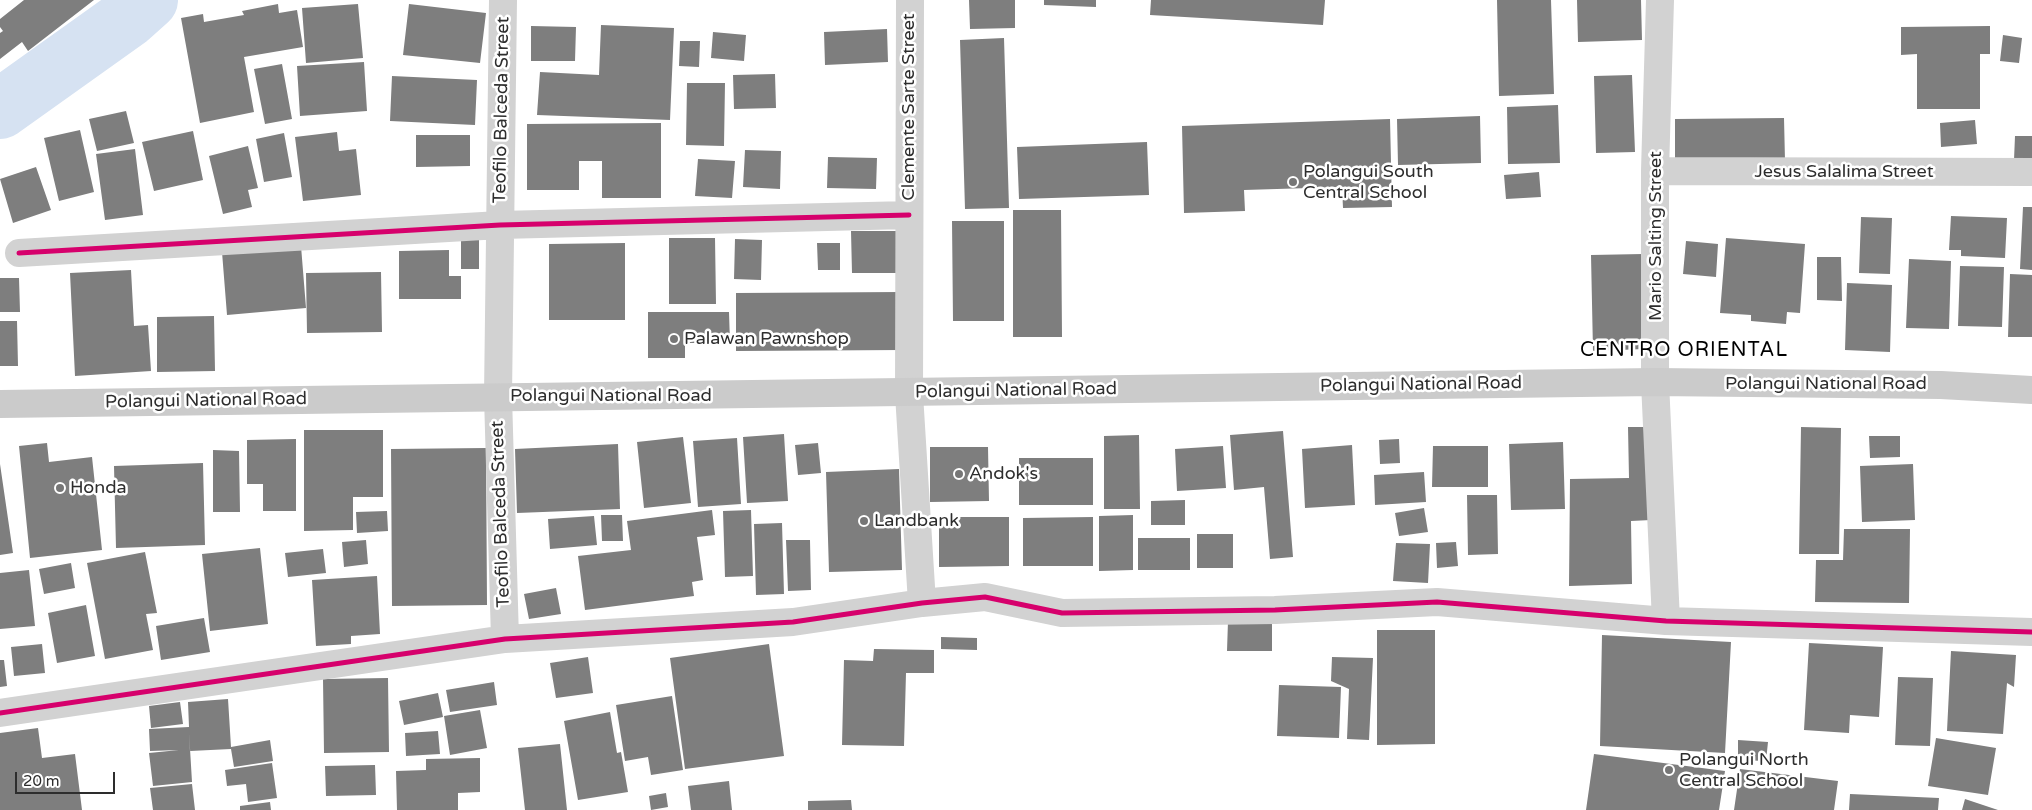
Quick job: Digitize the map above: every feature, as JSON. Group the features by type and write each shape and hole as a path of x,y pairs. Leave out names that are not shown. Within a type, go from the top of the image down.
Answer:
{"main road":[{"name":"Polangui National Road","path":"0,404 498,396 909,394 1277,386 1655,382 1941,384 2032,390"}],"street":[{"name":"Teofilo Balceda Street","path":"503,0 498,396 505,639"},
{"name":"Clemente Sarte Street","path":"910,0 909,394 922,603"},
{"name":"Mario Salting Street","path":"1660,0 1655,171 1655,382 1666,621"},
{"name":"Jesus Salalima Street","path":"1655,171 2032,172"},
{"path":"19,253 500,226 909,215"},
{"path":"0,713 505,639 793,622 922,603 985,597 1062,613 1275,610 1437,602 1666,621 2032,632"}],"building":[{"path":"24,0 94,0 28,51 22,42 0,59 0,33 3,31 0,27 0,19"},
{"path":"969,0 1015,0 1015,28 970,29"},
{"path":"1044,0 1096,0 1096,7 1044,5"},
{"path":"1151,0 1325,0 1323,25 1150,15"},
{"path":"1497,0 1551,0 1554,94 1499,96"},
{"path":"1577,0 1641,0 1642,40 1578,42"},
{"path":"278,4 279,13 297,10 303,47 244,57 254,112 200,123 181,18 203,14 204,22 244,15 242,11"},
{"path":"358,4 363,58 306,63 302,8"},
{"path":"409,4 486,13 480,63 403,55"},
{"path":"601,25 674,28 670,120 537,115 540,72 599,75"},
{"path":"531,26 576,27 575,61 531,61"},
{"path":"1990,26 1990,54 1980,54 1980,109 1917,109 1917,54 1901,55 1901,27"},
{"path":"887,29 888,62 825,65 824,32"},
{"path":"713,32 746,35 744,61 711,58"},
{"path":"2003,35 2022,38 2019,63 2000,61"},
{"path":"1004,38 1009,208 965,209 960,40"},
{"path":"680,41 700,41 699,67 679,66"},
{"path":"364,62 367,111 300,116 297,66"},
{"path":"282,64 292,119 265,124 254,69"},
{"path":"775,74 776,108 734,109 733,75"},
{"path":"1632,75 1635,152 1596,153 1594,76"},
{"path":"392,76 477,80 475,125 390,121"},
{"path":"687,83 725,83 724,146 686,145"},
{"path":"1558,105 1560,163 1508,164 1507,107"},
{"path":"126,111 134,143 97,151 89,119"},
{"path":"1480,116 1481,163 1398,165 1397,119"},
{"path":"1784,118 1785,161 1675,162 1675,119"},
{"path":"1390,119 1392,207 1343,208 1342,187 1244,190 1245,211 1184,213 1182,126"},
{"path":"1975,120 1977,144 1941,147 1940,123"},
{"path":"661,123 661,198 602,198 602,161 579,161 579,190 527,190 527,124"},
{"path":"80,130 94,192 59,201 44,138"},
{"path":"193,131 203,180 154,191 142,142"},
{"path":"337,132 339,151 356,149 361,195 303,201 295,137"},
{"path":"284,133 292,177 264,182 256,139"},
{"path":"416,135 470,135 470,166 416,167"},
{"path":"2015,136 2032,136 2032,161 2014,160"},
{"path":"1147,142 1149,195 1019,199 1017,147"},
{"path":"248,146 258,188 248,190 252,207 223,214 209,156"},
{"path":"135,149 143,215 105,220 96,154"},
{"path":"745,150 781,151 780,189 743,187"},
{"path":"828,157 877,158 876,189 827,188"},
{"path":"698,159 735,161 732,198 695,196"},
{"path":"36,167 51,210 13,223 0,179"},
{"path":"1539,172 1541,197 1506,199 1504,175"},
{"path":"2023,207 2032,207 2032,270 2020,269"},
{"path":"1013,210 1061,210 1062,337 1013,337"},
{"path":"1951,216 2007,218 2005,258 1961,256 1961,250 1949,250"},
{"path":"1861,217 1892,218 1890,274 1859,273"},
{"path":"952,221 1004,221 1004,321 953,321"},
{"path":"851,231 897,231 897,273 852,273"},
{"path":"461,233 479,233 479,269 461,269"},
{"path":"669,238 715,238 716,304 669,304"},
{"path":"1726,238 1805,244 1800,313 1787,312 1786,324 1751,321 1751,315 1720,313"},
{"path":"735,239 762,240 761,280 734,279"},
{"path":"1686,241 1718,244 1716,277 1683,274"},
{"path":"625,243 625,320 549,320 549,244"},
{"path":"817,243 840,243 840,270 818,270"},
{"path":"301,246 306,308 227,315 222,252"},
{"path":"449,250 449,276 461,276 461,299 399,299 399,251"},
{"path":"1643,254 1644,349 1593,351 1591,255"},
{"path":"1817,257 1841,257 1842,301 1817,300"},
{"path":"1909,259 1951,261 1949,329 1906,328"},
{"path":"1960,266 2004,267 2002,327 1958,326"},
{"path":"131,270 134,326 148,325 151,371 75,376 70,273"},
{"path":"381,272 382,332 307,333 306,273"},
{"path":"2010,274 2032,275 2032,337 2008,337"},
{"path":"0,278 19,278 20,312 0,312"},
{"path":"1847,283 1892,285 1890,352 1845,350"},
{"path":"902,292 903,350 736,351 736,293"},
{"path":"648,312 729,312 730,343 685,343 685,358 648,358"},
{"path":"214,316 215,371 157,372 157,317"},
{"path":"0,321 17,321 18,366 0,366"},
{"path":"1628,427 1649,427 1651,520 1631,521 1632,584 1569,586 1570,479 1629,478"},
{"path":"1801,427 1841,428 1839,554 1799,554"},
{"path":"304,430 383,430 383,497 353,497 353,530 304,531"},
{"path":"1283,431 1293,557 1270,559 1264,487 1234,490 1230,435"},
{"path":"784,434 788,501 747,503 743,437"},
{"path":"1139,435 1140,509 1104,509 1104,436"},
{"path":"1869,436 1900,436 1900,457 1870,458"},
{"path":"683,437 691,503 644,508 637,442"},
{"path":"737,438 741,504 698,507 693,441"},
{"path":"296,439 296,511 263,511 263,484 247,484 247,440"},
{"path":"1399,439 1400,463 1380,464 1379,440"},
{"path":"1563,442 1565,509 1511,510 1509,444"},
{"path":"47,443 49,462 92,457 102,550 30,558 19,446"},
{"path":"818,443 821,473 798,475 795,445"},
{"path":"618,444 620,509 517,513 515,449"},
{"path":"1352,445 1355,505 1305,508 1302,449"},
{"path":"1223,446 1226,488 1177,491 1175,449"},
{"path":"1433,446 1488,446 1488,487 1432,487"},
{"name":"Andok's","path":"930,447 988,447 989,501 930,502"},
{"path":"486,448 487,605 392,606 391,449"},
{"path":"213,450 239,451 240,512 213,512"},
{"path":"1019,458 1093,458 1093,505 1019,505"},
{"path":"203,463 205,545 116,548 114,466"},
{"path":"0,464 13,553 0,555"},
{"path":"1913,464 1915,520 1862,522 1860,466"},
{"name":"Landbank","path":"899,469 902,570 829,572 826,472"},
{"path":"1424,472 1426,502 1375,505 1374,475"},
{"path":"1467,495 1497,495 1498,554 1468,555"},
{"path":"1185,500 1185,525 1151,525 1151,501"},
{"path":"1424,508 1428,532 1399,536 1395,513"},
{"path":"712,510 715,535 697,537 703,580 692,582 694,596 585,610 578,556 631,550 627,521"},
{"path":"751,510 753,576 725,577 723,511"},
{"path":"387,511 388,531 357,533 356,512"},
{"path":"601,515 622,515 623,541 602,541"},
{"path":"1133,515 1133,570 1099,571 1099,516"},
{"path":"594,516 597,545 550,549 548,519"},
{"path":"939,517 1009,517 1009,566 939,567"},
{"path":"1093,517 1093,566 1023,566 1023,518"},
{"path":"782,523 784,594 756,595 754,524"},
{"path":"1844,529 1910,529 1909,603 1815,602 1816,560 1843,560"},
{"path":"1197,534 1233,534 1233,568 1197,568"},
{"path":"1138,538 1190,538 1190,570 1138,570"},
{"path":"366,540 368,564 344,567 342,542"},
{"path":"786,540 810,540 811,590 788,591"},
{"path":"1456,542 1458,566 1437,568 1436,543"},
{"path":"1396,543 1430,544 1428,583 1393,581"},
{"path":"260,548 268,624 210,631 202,554"},
{"path":"323,549 326,573 288,577 285,553"},
{"path":"145,552 157,613 146,614 153,650 105,659 87,563"},
{"path":"71,563 75,588 44,594 39,569"},
{"path":"29,570 35,626 0,629 0,573"},
{"path":"377,576 380,634 351,636 351,644 316,646 312,580"},
{"path":"556,588 561,614 529,619 524,594"},
{"path":"86,605 95,656 57,663 48,613"},
{"path":"204,618 210,652 161,660 156,626"},
{"path":"1228,621 1272,621 1272,651 1227,651"},
{"path":"1377,630 1435,630 1435,744 1377,745"},
{"path":"1602,635 1731,642 1725,753 1600,746"},
{"path":"941,637 977,638 977,650 941,649"},
{"path":"1809,643 1883,647 1879,717 1850,715 1849,733 1804,730"},
{"path":"42,644 45,673 14,676 11,647"},
{"path":"769,644 784,756 685,769 670,658"},
{"path":"874,649 934,650 934,673 906,673 904,746 842,745 844,660 873,661"},
{"path":"1951,651 2016,655 2014,687 2007,683 2003,734 1947,731"},
{"path":"588,657 593,693 556,698 550,663"},
{"path":"1332,657 1373,658 1369,740 1347,739 1349,689 1331,681"},
{"path":"0,660 4,660 7,686 0,687"},
{"path":"1898,677 1933,678 1930,746 1895,745"},
{"path":"388,678 389,752 324,753 323,679"},
{"path":"494,682 497,705 450,712 446,690"},
{"path":"1279,685 1341,687 1339,738 1277,736"},
{"path":"438,693 443,717 404,725 399,701"},
{"path":"672,696 683,770 651,775 648,757 625,761 616,705"},
{"path":"228,699 231,747 270,740 273,761 234,767 231,749 190,751 192,782 153,786 149,753 179,750 150,751 149,729 189,727 188,702"},
{"path":"180,702 183,724 151,728 149,706"},
{"path":"480,710 487,748 450,755 444,716"},
{"path":"610,712 617,753 621,752 628,792 578,800 564,721"},
{"path":"38,728 42,758 75,754 82,810 0,810 0,733"},
{"path":"438,731 440,754 406,756 405,733"},
{"path":"1936,738 1996,748 1988,795 1928,786"},
{"path":"1738,740 1768,742 1766,761 1738,760"},
{"path":"560,744 567,810 525,810 518,748"},
{"path":"1594,754 1725,771 1719,810 1586,810"},
{"path":"480,758 480,792 458,793 458,810 397,810 396,771 426,770 426,759"},
{"path":"272,763 277,798 248,802 246,784 227,786 225,770"},
{"path":"375,765 376,795 326,796 325,766"},
{"path":"1740,769 1838,781 1834,810 1734,810"},
{"path":"729,781 732,810 691,810 688,786"},
{"path":"192,784 195,810 153,810 150,788"},
{"path":"666,793 668,807 651,810 649,796"},
{"path":"1850,794 1939,798 1938,810 1849,810"},
{"path":"1965,799 1998,810 1962,810"},
{"path":"851,800 852,810 808,810 808,801"},
{"path":"270,802 271,810 240,810 240,806"}],"waterway":[{"path":"0,109 129,17 148,0"}],"cycle path":[{"path":"19,253 500,225 909,215"},
{"path":"0,713 505,639 793,622 922,603 985,597 1062,613 1275,610 1437,602 1666,621 2032,632"}],"place":[{"name":"Polangui South Central School","path":"1293,182"},
{"name":"Palawan Pawnshop","path":"674,339"},
{"name":"Andok's","path":"959,474"},
{"name":"Honda","path":"60,488"},
{"name":"Landbank","path":"864,521"},
{"name":"Polangui North Central School","path":"1669,770"}],"district":[{"name":"CENTRO ORIENTAL","path":"1684,351"}]}
